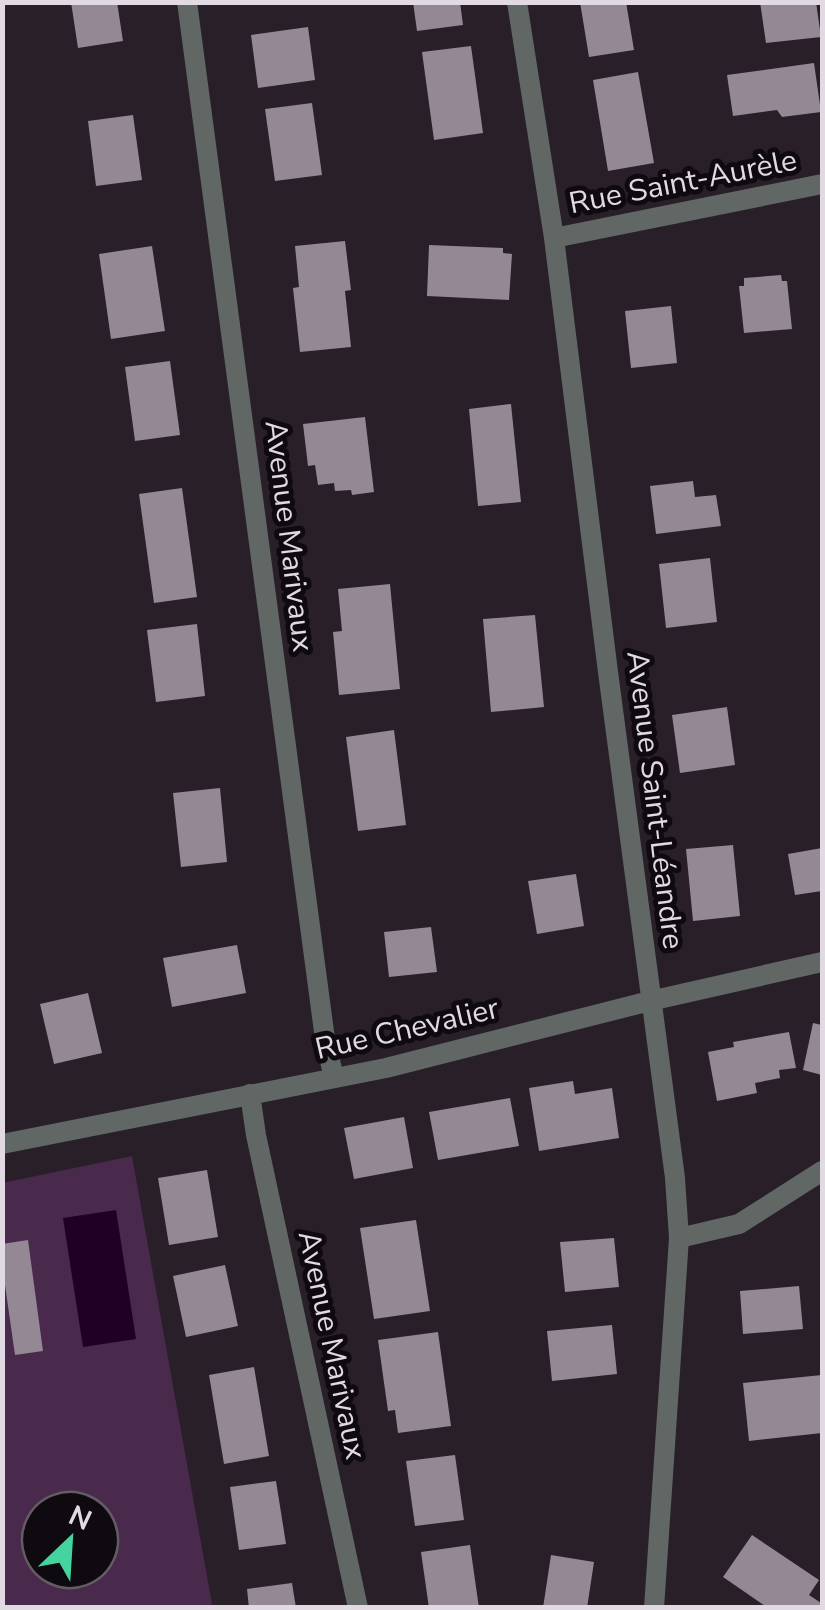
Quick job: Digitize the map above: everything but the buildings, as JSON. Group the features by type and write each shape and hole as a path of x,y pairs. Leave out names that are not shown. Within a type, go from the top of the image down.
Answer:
{"street":[{"name":"Avenue Marivaux","path":"188,2 325,1040 334,1078"},
{"name":"Avenue Saint-Léandre","path":"517,2 554,238 675,1178 679,1238 654,1608"},
{"name":"Rue Saint-Aurèle","path":"554,238 822,184"},
{"name":"Rue Chevalier","path":"2,1144 386,1068 822,962"},
{"name":"Avenue Marivaux","path":"250,1094 358,1608"},
{"path":"679,1238 739,1224 822,1171"}],"shaded area":[{"path":"132,1156 212,1604 201,1608 3,1607 2,1183"},
{"path":"116,1210 136,1339 83,1347 63,1218"}]}
